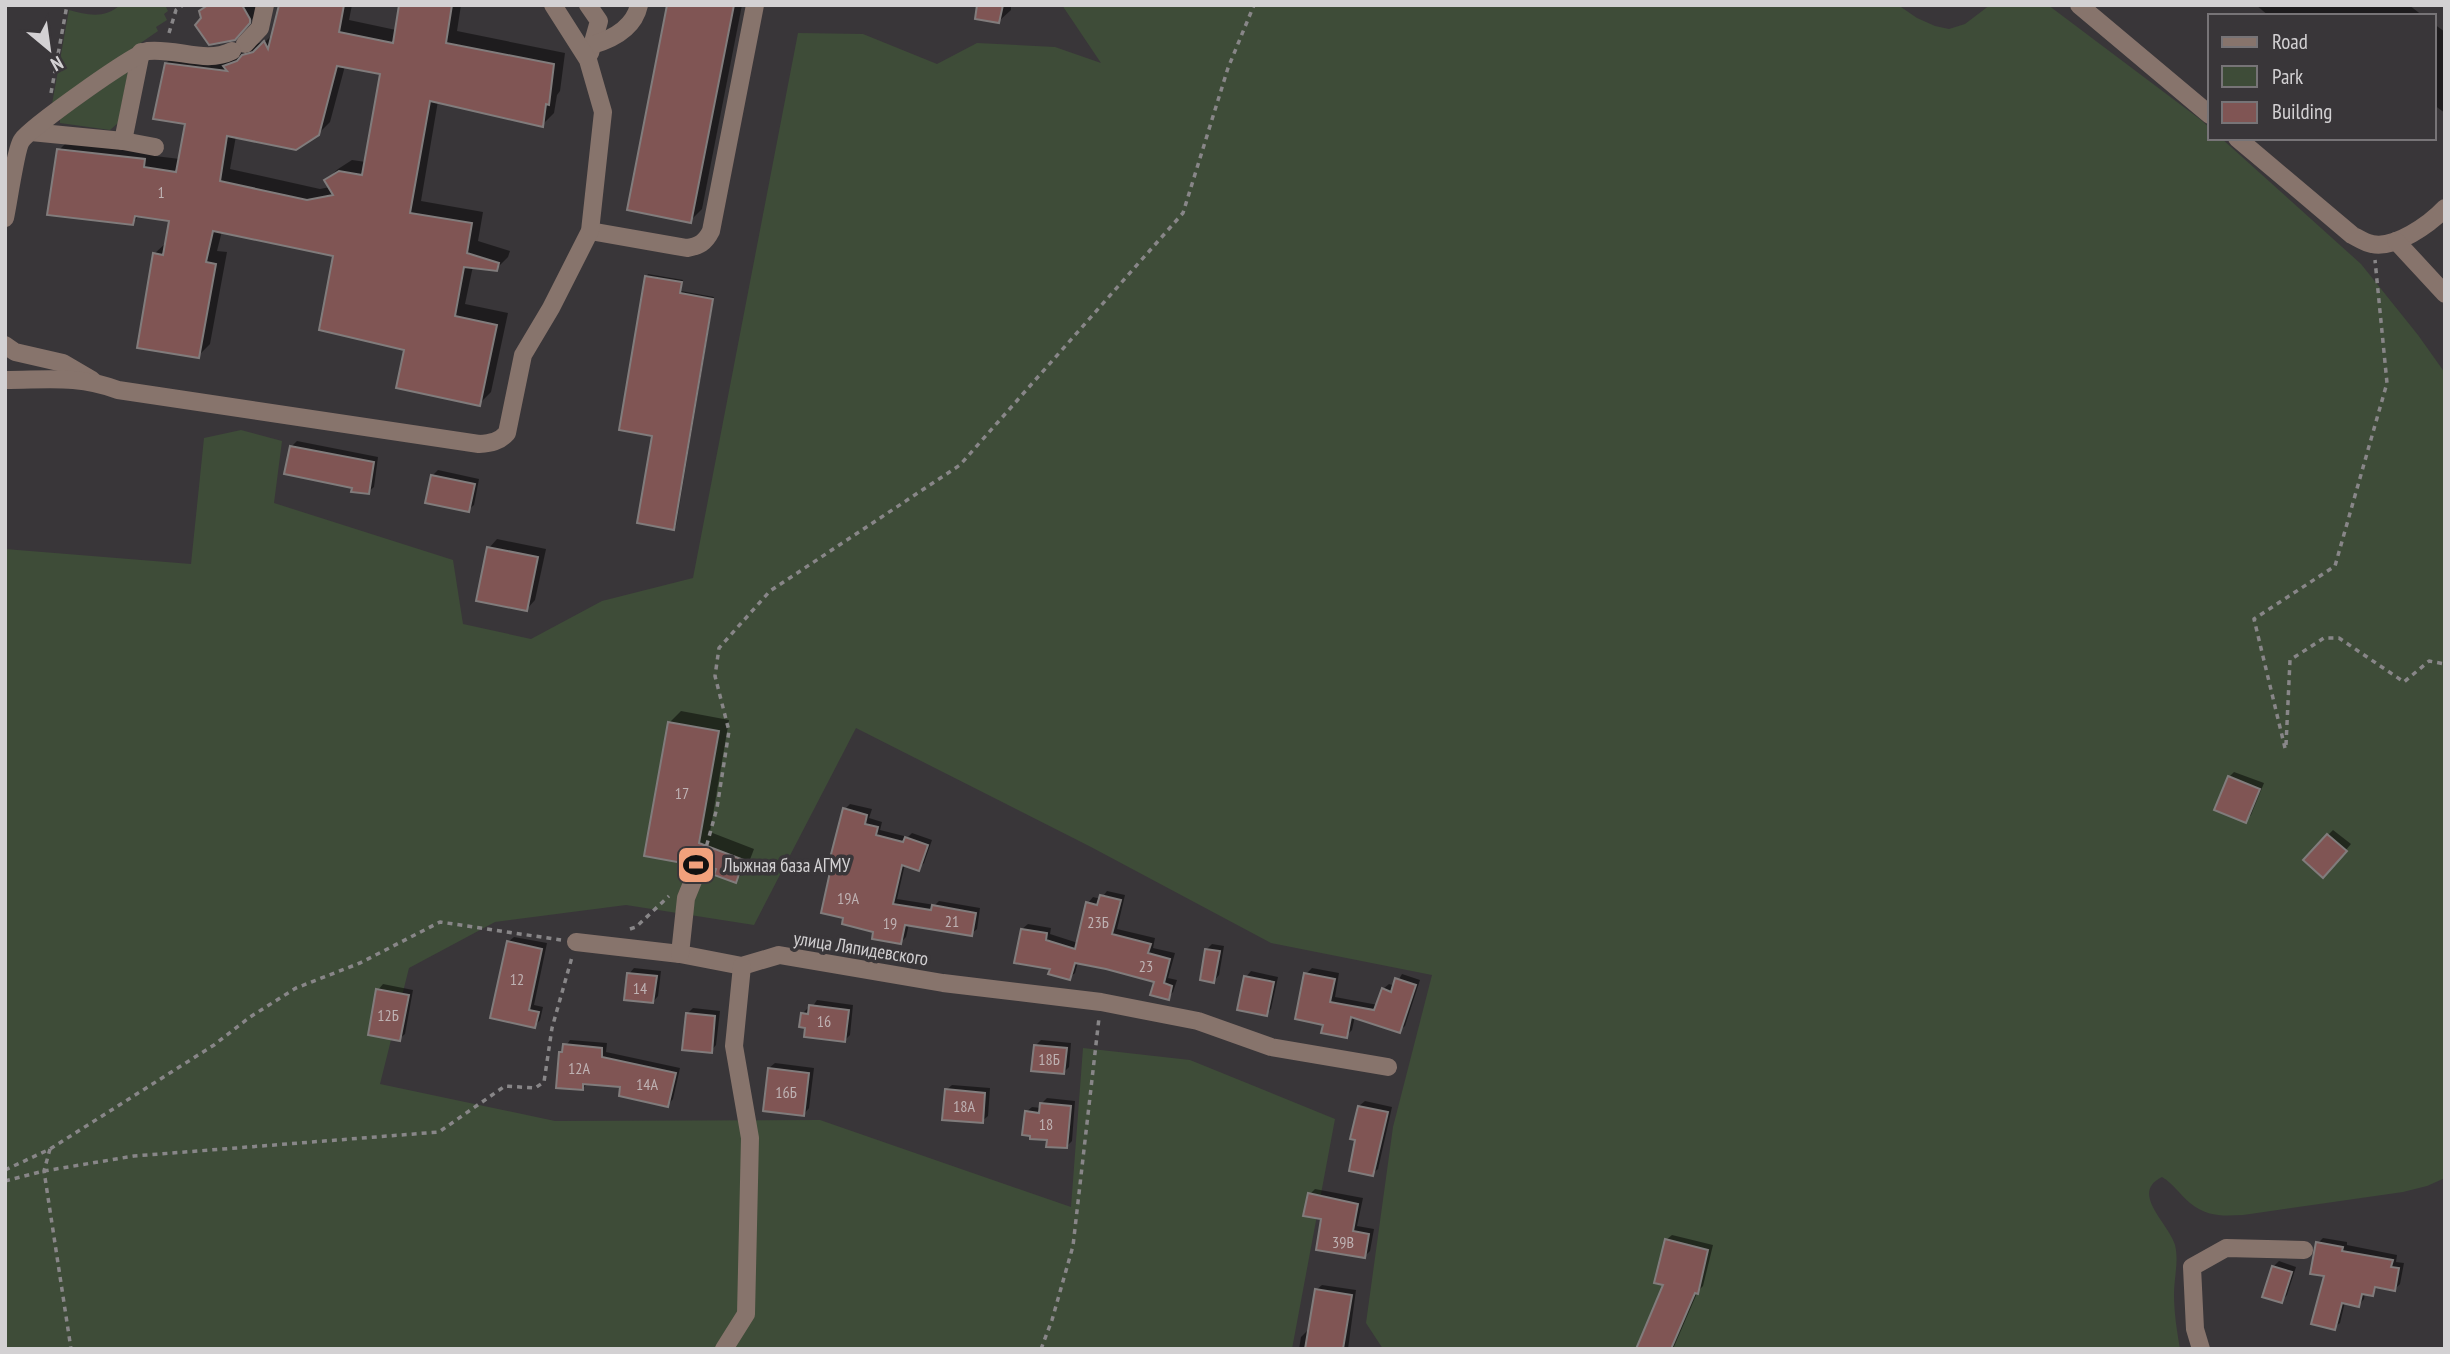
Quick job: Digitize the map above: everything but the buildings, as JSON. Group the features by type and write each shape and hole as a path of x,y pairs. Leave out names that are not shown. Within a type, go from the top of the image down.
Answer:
{"street":[{"path":"5,218 19,137 141,52 163,50 222,57 239,48 255,36 265,5"},
{"path":"5,380 77,379 118,390 479,444 502,439 507,433 523,355 590,231 603,112 590,53 553,5"},
{"path":"588,5 603,13 590,53"},
{"path":"590,53 629,25 639,5"},
{"path":"590,231 687,248 698,247 706,240 711,231 755,5"},
{"path":"2079,5 2208,113"},
{"path":"123,141 141,52"},
{"path":"19,137 123,141 155,147"},
{"path":"2239,140 2351,235 2373,245 2396,241 2435,219 2445,208"},
{"path":"2396,241 2445,295"},
{"path":"5,345 15,352 63,363 95,382"},
{"path":"680,954 686,898 697,872"},
{"name":"улица Ляпидевского","path":"576,942 680,954 742,966 779,956 943,983 1101,1002 1198,1021 1270,1047 1388,1067"},
{"path":"724,1349 746,1314 750,1138 734,1046 742,966"},
{"path":"2201,1349 2195,1329 2192,1267 2226,1248 2304,1250"}],"path":[{"path":"46,120 67,5"},
{"path":"163,50 176,10 183,5"},
{"path":"697,872 717,808 729,731 715,676 719,648 770,591 960,465 1183,213 1228,68 1254,5"},
{"path":"2373,245 2387,383 2335,566 2253,620 2285,748 2290,660 2324,638 2339,638 2404,682 2429,661 2445,664"},
{"path":"624,930 636,927 669,895"},
{"path":"5,1170 50,1149 214,1045 250,1017 296,988 360,963 440,922 576,942 552,1028 544,1082 535,1088 505,1086 439,1132 134,1156 44,1171 5,1181"},
{"path":"1041,1349 1073,1246 1101,1002"},
{"path":"50,1149 44,1171 71,1349"}],"green space":[{"path":"120,5 165,5 168,11 164,14 167,20 156,27 158,31 52,104 69,10 102,14"},
{"path":"1062,5 1898,5 1917,18 1949,29 1965,24 1990,5 2048,5 2201,120 2208,126 2208,140 2223,140 2361,264 2445,373 2445,1178 2403,1192 2229,1216 2215,1215 2196,1208 2162,1177 2149,1191 2154,1209 2175,1245 2174,1301 2180,1349 1383,1349 1366,1323 1393,1127 1432,975 1271,943 1091,847 856,728 754,925 626,905 495,922 409,968 380,1084 555,1121 820,1120 1071,1207 1083,1048 1190,1060 1335,1119 1292,1349 5,1349 5,549 191,564 204,438 241,430 282,441 274,503 453,560 463,624 531,639 602,601 693,578 798,33 863,34 937,64 977,43 1055,47 1101,63"},
{"path":"126,72 118,123 110,130 60,123 60,119"}],"place":[{"name":"Лыжная база АГМУ","path":"696,865"}]}
